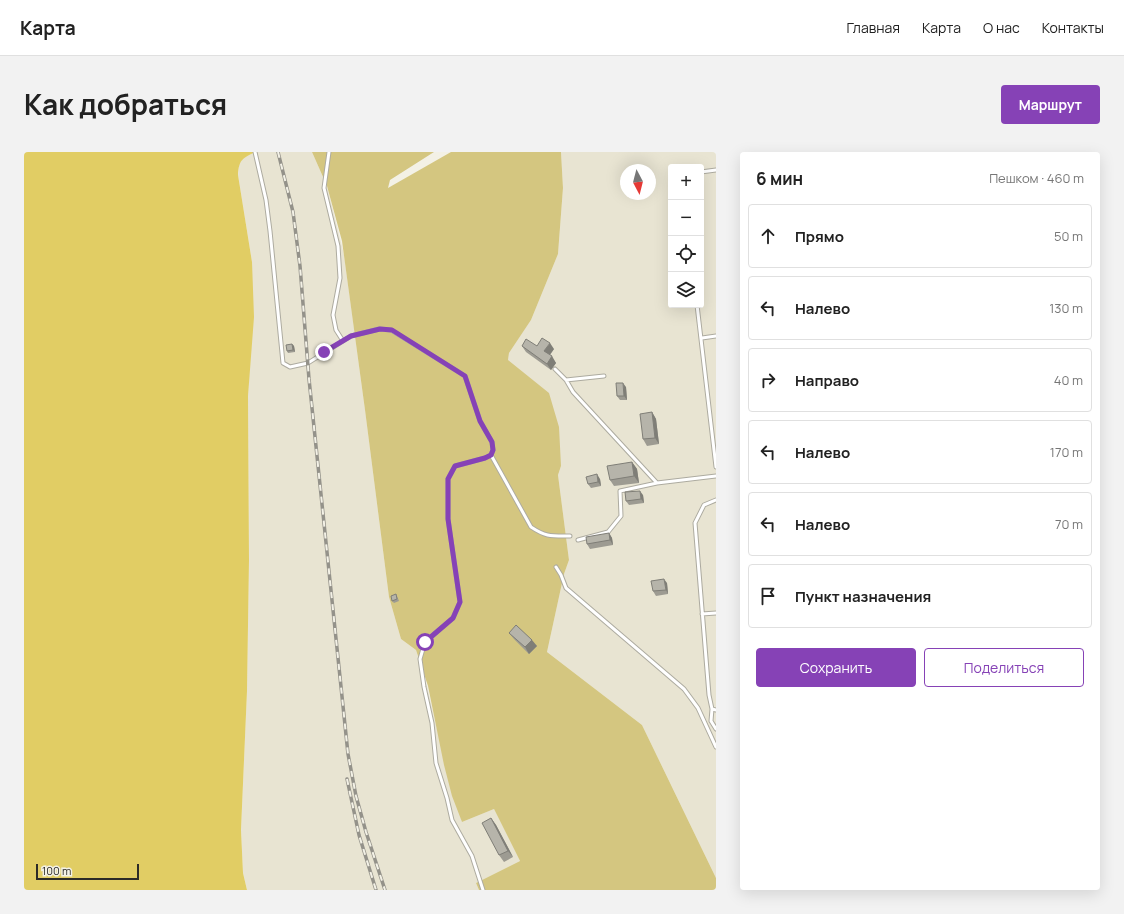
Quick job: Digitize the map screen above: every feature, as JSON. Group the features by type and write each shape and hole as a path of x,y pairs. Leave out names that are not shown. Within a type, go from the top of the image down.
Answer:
{"lane":[{"path":"255,152 266,200 284,363 290,367 308,363 351,336 380,329 392,330 465,376 480,421 492,442 493,450 491,455 455,466 448,479 448,519 460,602 453,618 425,642 420,659 424,687 432,723 436,763 448,798 452,820 472,856 483,890"},
{"path":"329,152 324,188 338,246 340,278 333,315 336,330 342,341"},
{"path":"704,172 716,170"},
{"path":"697,308 716,467"},
{"path":"702,338 716,336"},
{"path":"555,369 566,380 573,392 657,483"},
{"path":"566,380 604,376"},
{"path":"491,455 531,527 542,534 551,536 570,536"},
{"path":"578,540 608,532 621,516 620,492 657,483 716,476"},
{"path":"716,500 704,505 695,523 709,695 714,710 711,722 716,729"},
{"path":"556,567 566,588 684,689 698,708 716,746"},
{"path":"702,614 716,613"}],"shaded area":[{"path":"24,152 256,152 242,160 239,166 238,175 252,262 254,317 248,396 249,560 247,691 241,830 243,873 247,890 24,890"},
{"path":"256,152 312,152 327,186 344,255 389,597 401,639 416,650 427,686 462,822 494,809 520,861 476,883 479,890 247,890 243,873 241,830 247,691 249,560 248,396 252,262 238,175 239,164 244,157"},
{"path":"312,152 434,152 390,180 388,188 451,152 561,152 563,188 558,254 531,320 509,353 508,360 549,393 559,427 561,466 558,475 569,560 564,574 547,652 642,725 716,878 716,890 479,890 476,883 520,861 494,809 462,822 452,796 444,765 428,686 416,650 401,639 389,597 342,241 327,186"},
{"path":"561,152 716,152 716,878 642,725 547,652 564,574 569,560 558,475 561,466 508,360 509,353 531,320 558,254 563,188"}],"building":[{"path":"542,338 550,343 544,351 552,356 547,364 522,346 526,339 537,346"},
{"path":"292,344 293,350 287,351 286,345"},
{"path":"616,383 623,383 624,396 617,396"},
{"path":"652,412 655,438 643,439 640,414"},
{"path":"632,462 634,476 610,480 607,466"},
{"path":"597,474 598,482 588,484 586,477"},
{"path":"640,491 641,499 626,501 625,492"},
{"path":"609,533 610,540 587,544 586,537"},
{"path":"664,579 666,590 653,591 651,581"},
{"path":"396,594 397,599 392,601 391,596"},
{"path":"516,625 532,640 525,647 509,633"},
{"path":"491,818 508,851 499,855 482,823"}],"railway":[{"path":"278,152 293,212 300,266 309,379 348,754 356,796 385,890"},
{"path":"347,779 359,835 376,890"}],"route":[{"path":"324,352 351,336 380,329 392,330 465,376 474,408 492,442 493,450 491,455 455,466 448,479 448,519 460,602 453,618 425,642"}]}
